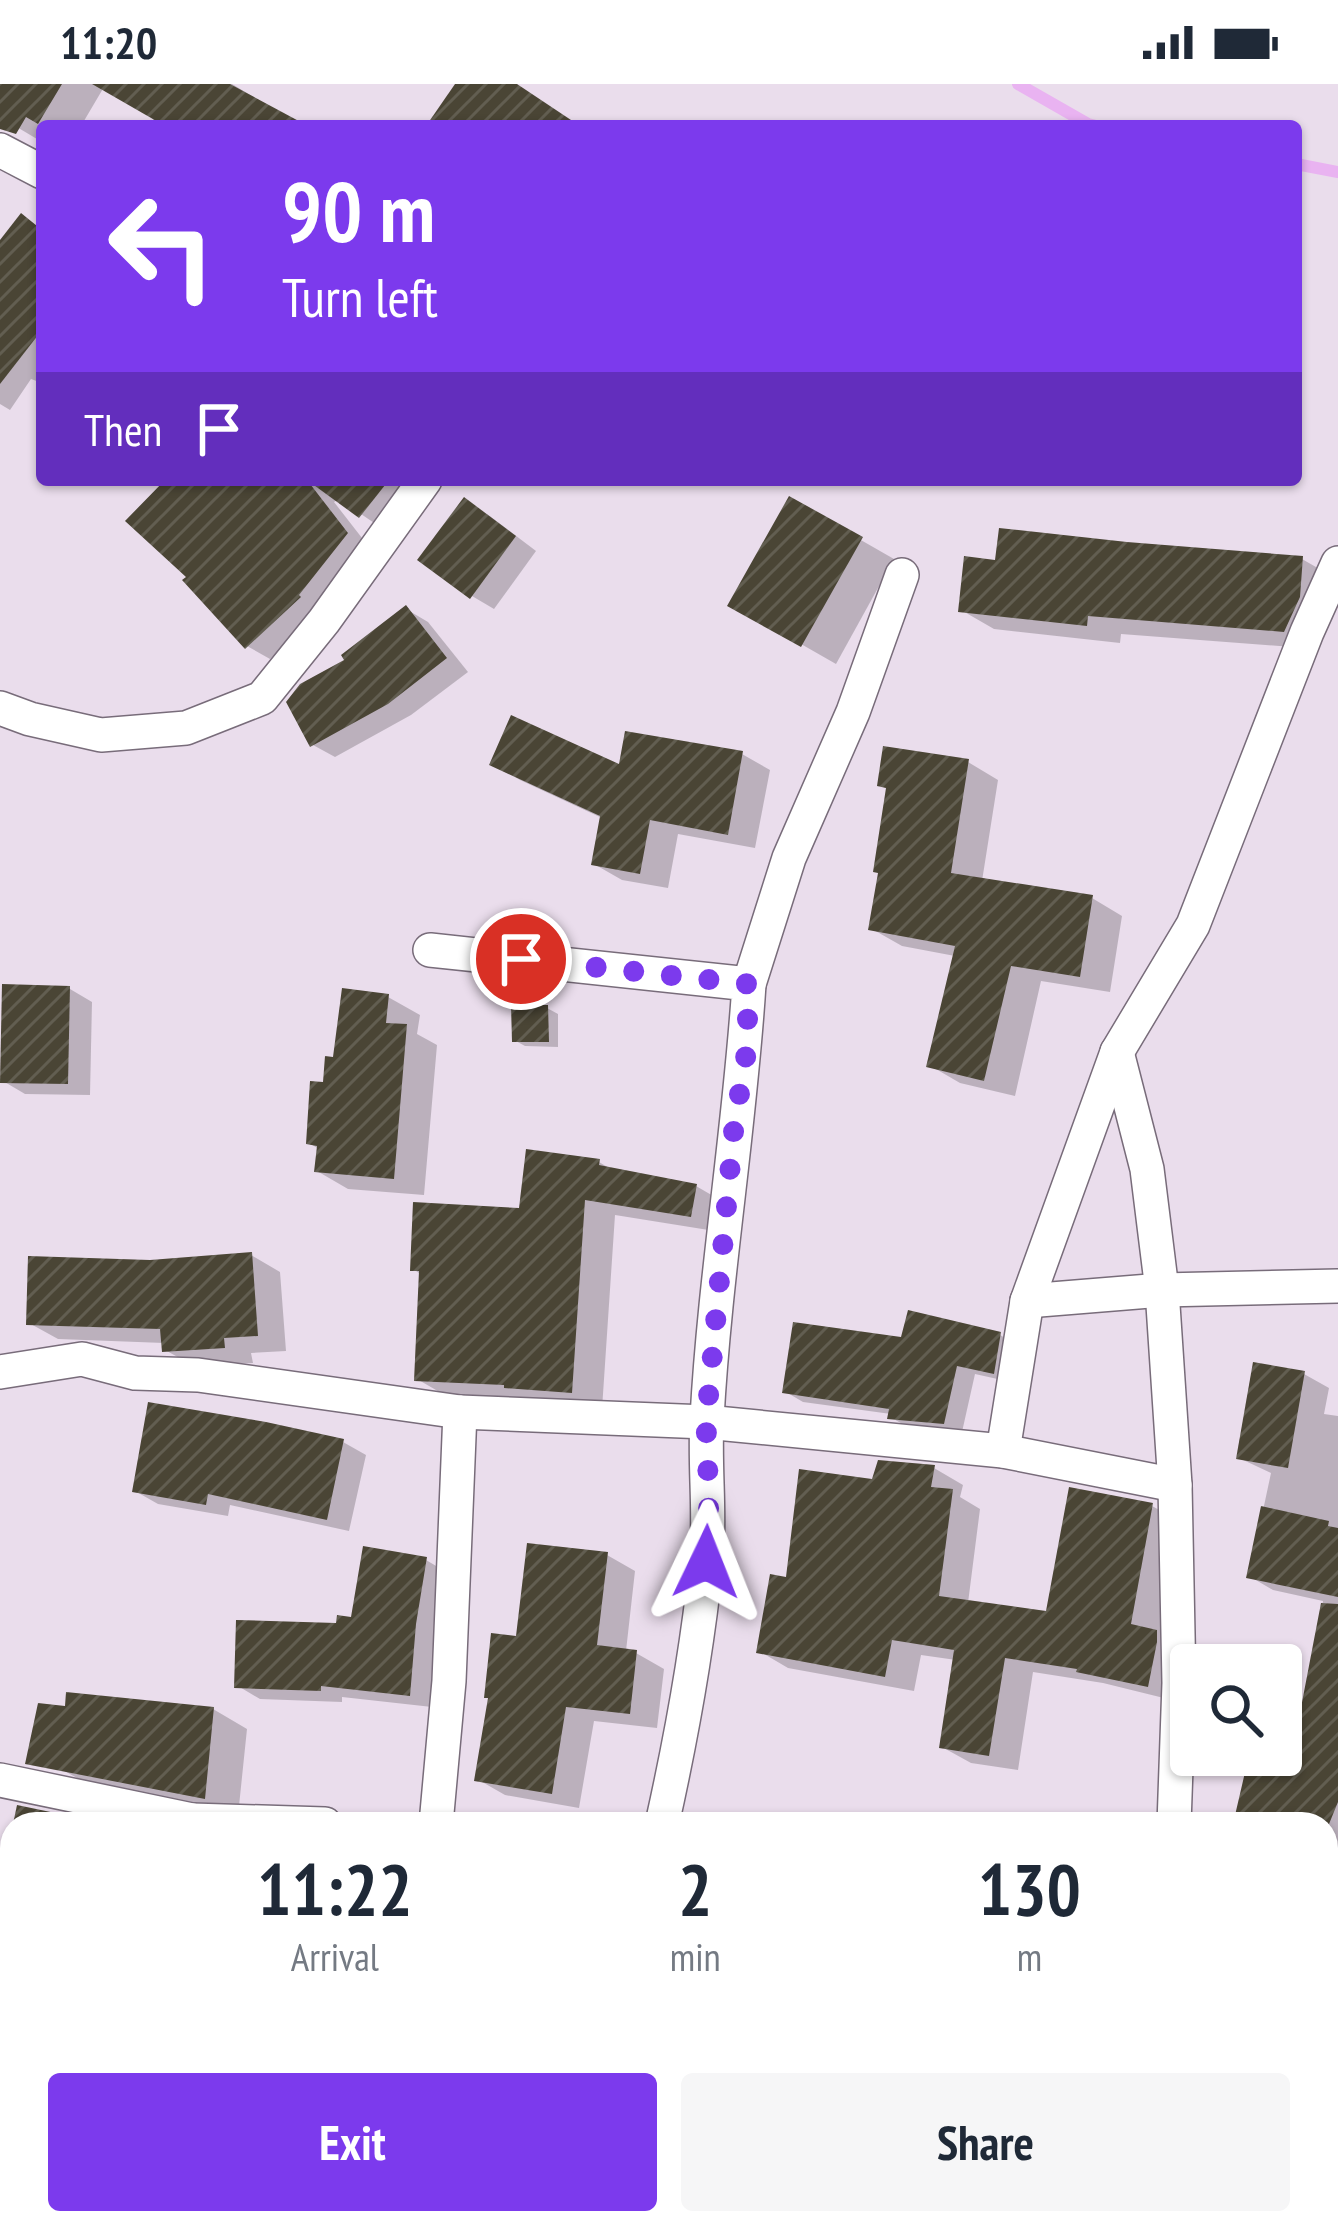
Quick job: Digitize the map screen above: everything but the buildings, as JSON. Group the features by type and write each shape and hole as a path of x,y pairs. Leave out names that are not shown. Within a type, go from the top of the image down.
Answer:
{"street":[{"path":"0,150 36,169"},
{"path":"0,708 101,735 186,728 262,698 421,486"},
{"path":"1003,1451 1027,1301 1117,1052 1192,925 1338,563"},
{"path":"664,1812 706,1562 706,1423 734,1127 746,1055 749,984 789,858 854,712 902,575"},
{"path":"430,950 749,984"},
{"path":"1117,1052 1148,1168 1162,1291 1175,1485 1179,1683 1174,1812"},
{"path":"1027,1301 1338,1286"},
{"path":"0,1372 82,1359 135,1373 198,1375 460,1412 706,1423 1003,1451 1175,1485"},
{"path":"437,1812 449,1681 460,1412"},
{"path":"0,1780 146,1812"}],"waterway":[{"path":"1018,84 1081,120"},
{"path":"1302,165 1338,172"}],"route":[{"path":"521,959 749,984 746,1055 734,1127 706,1423 706,1562"}]}
